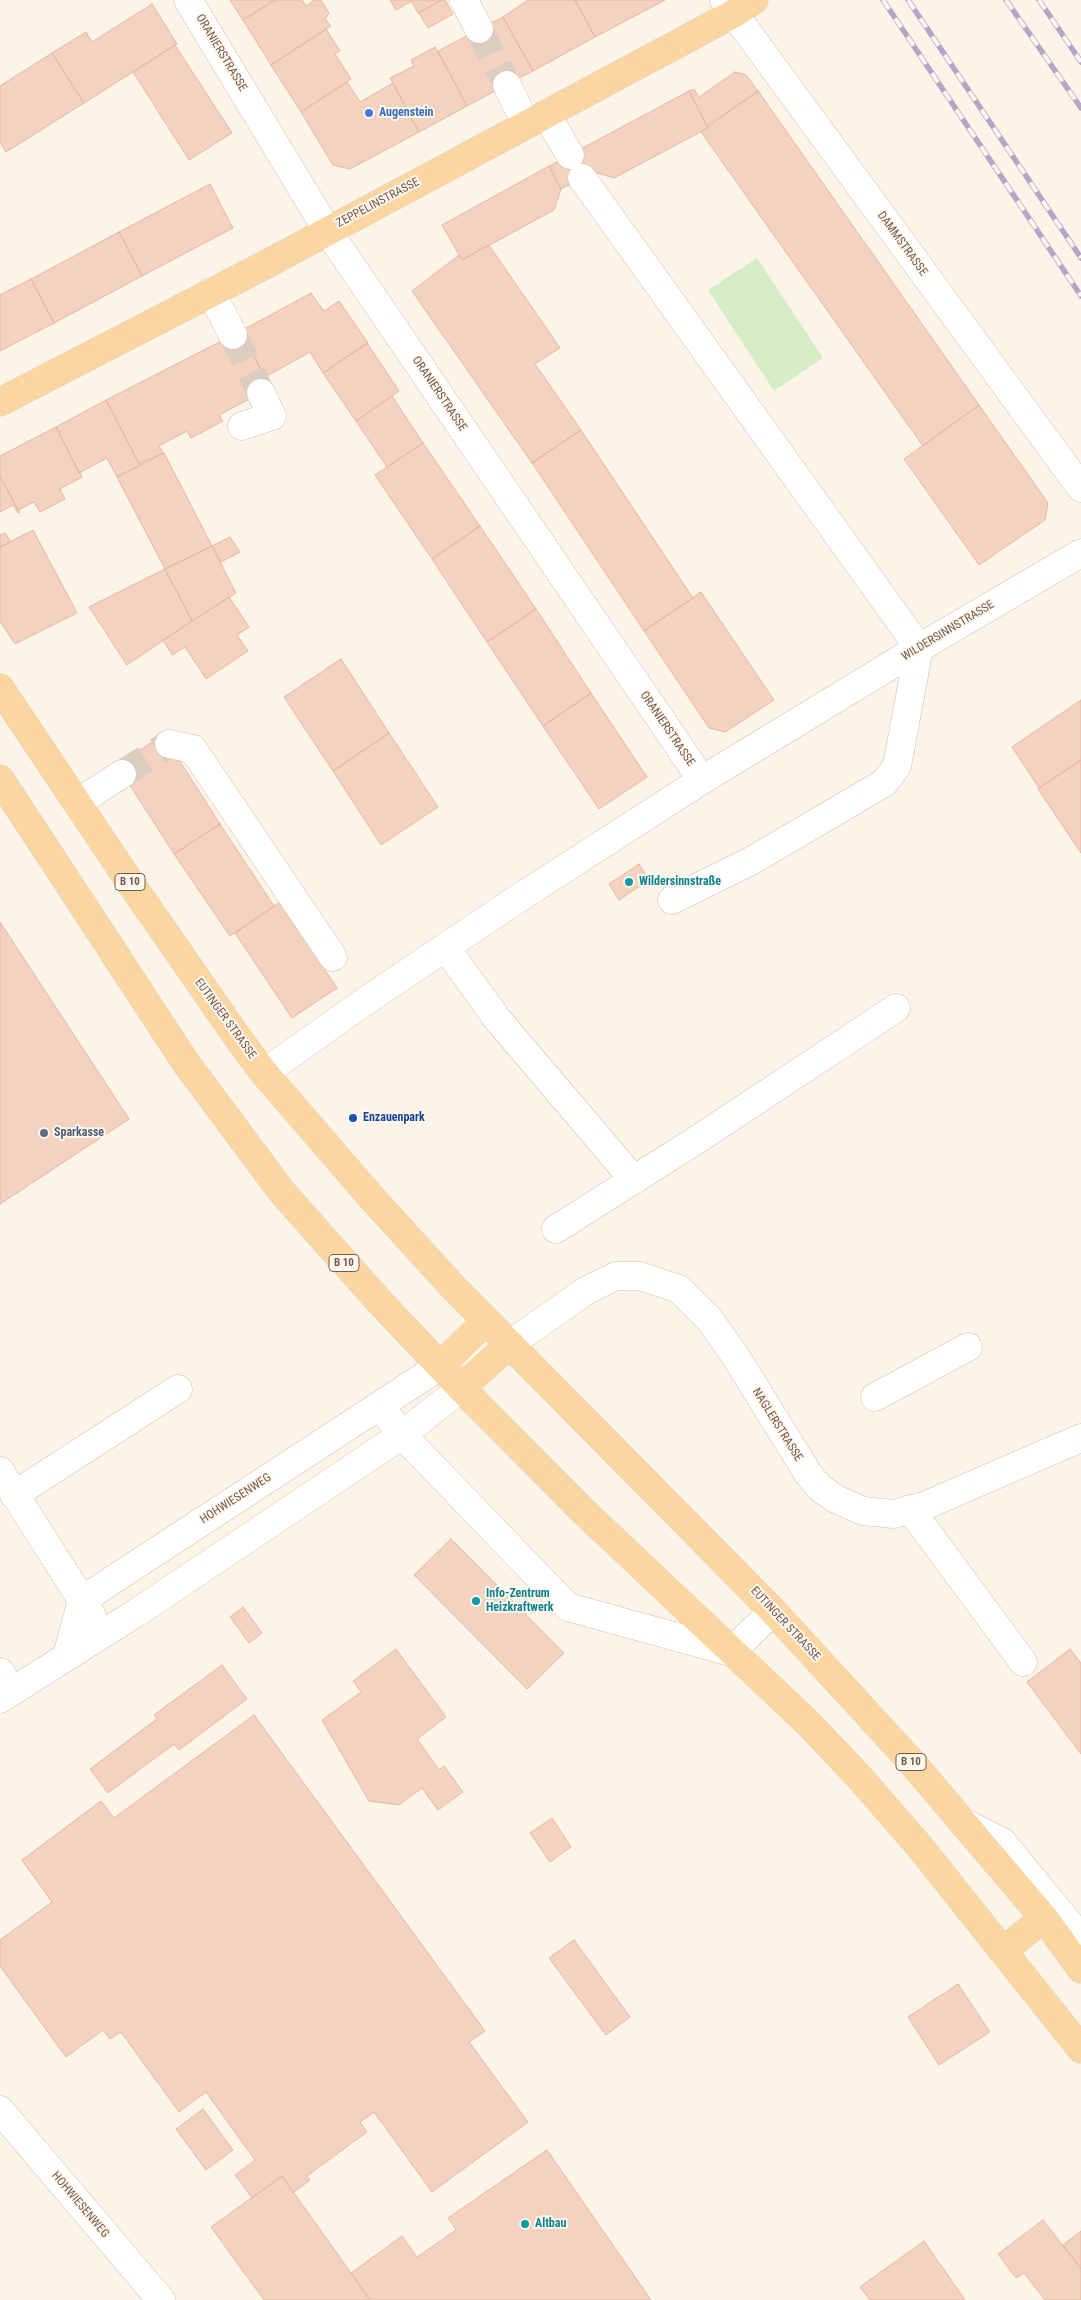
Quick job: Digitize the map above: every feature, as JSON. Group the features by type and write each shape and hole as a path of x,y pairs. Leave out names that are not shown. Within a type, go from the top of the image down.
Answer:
{"main road":[{"name":"ZEPPELINSTRASSE","path":"0,402 536,119 737,5"},
{"name":"EUTINGER STRASSE","path":"0,688 240,1042 264,1073 372,1197 486,1322 510,1344 773,1611 908,1758 1044,1918 1081,1969"},
{"name":"B 10","path":"0,779 181,1055 253,1155 317,1232 440,1366 581,1510 809,1724 860,1778 920,1846 1081,2049"},
{"path":"440,1366 486,1322"},
{"path":"461,1388 510,1344"},
{"path":"1004,1950 1044,1918"}],"street":[{"name":"ORANIERSTRASSE","path":"188,0 327,230 702,780"},
{"path":"464,0 479,29"},
{"name":"DAMMSTRASSE","path":"737,5 1081,488"},
{"path":"506,85 576,166 919,648 897,766 884,783 751,861 672,900"},
{"path":"211,292 233,335"},
{"path":"242,426 272,416 261,393"},
{"name":"WILDERSINNSTRASSE","path":"264,1073 359,995 446,948 702,780 919,648 1081,553"},
{"path":"168,744 193,750 333,957"},
{"path":"77,802 122,774"},
{"path":"446,948 498,1020 634,1180"},
{"path":"556,1229 896,1008"},
{"name":"NAGLERSTRASSE","path":"510,1344 587,1290 616,1276 640,1276 679,1289 709,1319 734,1354 791,1448 820,1488 836,1500 863,1511 894,1514 924,1506 1081,1438"},
{"path":"875,1397 968,1348"},
{"name":"HOHWIESENWEG","path":"82,1600 440,1366"},
{"path":"4,1687 67,1656 104,1633 402,1434 461,1388"},
{"path":"14,1495 178,1389"},
{"path":"380,1406 402,1434 568,1607 731,1652 773,1611"},
{"path":"0,1471 104,1633"},
{"path":"910,1509 1023,1662"},
{"path":"67,1656 82,1600"},
{"path":"961,1821 1002,1842 1081,1938"},
{"name":"HOHWIESENWEG","path":"0,2110 161,2300"}],"green space":[{"path":"757,258 823,358 774,391 708,290"}],"building":[{"path":"230,0 275,0 243,20"},
{"path":"275,0 302,0 306,6 314,0 321,0 329,13 325,19 331,26 271,65 243,20"},
{"path":"390,0 411,0 412,1 396,10"},
{"path":"411,0 442,0 418,13"},
{"path":"445,0 453,14 428,28 419,13"},
{"path":"528,0 575,0 595,37 533,71 503,17"},
{"path":"575,0 665,0 595,37"},
{"path":"152,4 177,44 84,103 52,53 86,32 92,42"},
{"path":"503,17 533,71 467,106 438,51"},
{"path":"326,29 340,51 335,54 351,79 301,112 271,65"},
{"path":"175,45 232,133 189,160 133,72"},
{"path":"435,47 467,106 419,132 390,78 414,66 411,60"},
{"path":"52,53 84,103 6,152 0,142 0,86"},
{"path":"735,72 746,75 758,91 707,126 689,91 694,89 699,97"},
{"path":"347,82 360,102 393,83 419,132 350,169 333,165 301,112"},
{"path":"689,91 708,128 614,178 594,172 561,189 549,166"},
{"path":"758,91 979,405 923,446 701,132"},
{"path":"549,166 561,189 554,210 462,260 442,225"},
{"path":"210,184 233,228 142,276 119,232"},
{"path":"119,232 142,276 54,323 31,279"},
{"path":"489,245 560,348 535,364 581,430 532,463 412,291 459,255 462,260"},
{"path":"31,279 54,323 0,351 0,295"},
{"path":"311,293 324,311 339,301 368,343 323,373 310,352 265,377 241,331"},
{"path":"241,331 270,388 219,415 223,421 191,438 187,431 159,446 163,453 139,464 106,400"},
{"path":"367,343 399,391 356,421 323,373"},
{"path":"392,396 423,443 387,467 356,421"},
{"path":"106,400 140,465 117,477 107,458 79,473 56,427"},
{"path":"979,405 1048,503 1045,520 979,565 904,459"},
{"path":"56,427 82,477 60,489 65,499 40,512 34,502 18,510 0,476 0,456"},
{"path":"581,430 693,598 644,631 532,463"},
{"path":"423,443 480,526 432,559 375,475"},
{"path":"164,453 212,546 165,569 117,477"},
{"path":"0,476 20,512 18,513 13,505 0,512"},
{"path":"480,526 536,609 487,642 432,559"},
{"path":"33,530 77,613 15,644 0,621 0,547"},
{"path":"5,533 11,542 0,547 0,535"},
{"path":"230,537 240,552 221,562 212,546"},
{"path":"212,546 236,593 192,621 165,569"},
{"path":"165,569 192,621 127,665 89,607"},
{"path":"701,592 774,700 725,732 709,728 644,631"},
{"path":"229,597 249,627 237,635 248,651 206,679 185,647 172,655 163,640"},
{"path":"536,609 591,693 543,726 487,642"},
{"path":"341,659 389,733 333,771 284,697"},
{"path":"591,693 647,777 599,809 543,726"},
{"path":"1081,700 1081,760 1039,788 1012,747"},
{"path":"389,733 438,807 381,845 333,771"},
{"path":"163,735 220,824 174,854 117,765"},
{"path":"1081,760 1081,853 1038,789"},
{"path":"220,824 274,906 230,936 174,854"},
{"name":"Wildersinnstraße","path":"639,864 649,880 619,900 609,884"},
{"path":"280,902 337,988 292,1018 235,933"},
{"path":"0,922 129,1119 0,1204"},
{"name":"Info-Zentrum Heizkraftwerk","path":"451,1539 564,1653 527,1689 414,1575"},
{"path":"243,1607 262,1633 249,1643 230,1617"},
{"path":"396,1649 446,1717 417,1739 439,1770 444,1766 463,1792 438,1810 422,1788 399,1805 369,1801 322,1720 361,1692 353,1681"},
{"path":"1070,1649 1081,1663 1081,1754 1027,1682"},
{"path":"222,1665 247,1699 179,1750 174,1744 108,1793 90,1769 157,1719 154,1715"},
{"path":"254,1715 485,2031 469,2042 528,2122 432,2192 374,2112 360,2122 367,2132 307,2176 310,2180 293,2193 282,2176 252,2198 235,2175 255,2160 206,2092 179,2112 121,2032 110,2039 103,2030 66,2057 0,1966 0,1940 52,1902 22,1860 101,1801 114,1818"},
{"path":"552,1818 571,1847 550,1862 530,1833"},
{"path":"574,1940 630,2017 606,2035 549,1958"},
{"path":"958,1984 990,2032 939,2065 908,2017"},
{"path":"203,2109 233,2150 206,2170 176,2129"},
{"name":"Altbau","path":"547,2150 651,2300 370,2300 351,2273 402,2236 417,2257 456,2230 448,2218"},
{"path":"282,2176 370,2300 264,2300 211,2227"},
{"path":"1043,2220 1081,2269 1081,2300 1045,2300 1024,2273 1016,2278 998,2254"},
{"path":"1081,2231 1081,2269 1063,2245"},
{"path":"924,2241 965,2300 870,2300 860,2287"}],"tunnel":[{"path":"479,29 507,85"},
{"path":"233,335 261,393"},
{"path":"122,774 169,744"}],"railway":[{"path":"883,0 1081,296"},
{"path":"908,0 1081,258"},
{"path":"1006,0 1081,108"},
{"path":"1039,0 1081,62"}],"place":[{"name":"Augenstein","path":"369,113"},
{"name":"Wildersinnstraße","path":"629,882"},
{"name":"Enzauenpark","path":"353,1118"},
{"name":"Sparkasse","path":"44,1133"},
{"name":"Info-Zentrum Heizkraftwerk","path":"476,1601"},
{"name":"Altbau","path":"525,2224"}]}
